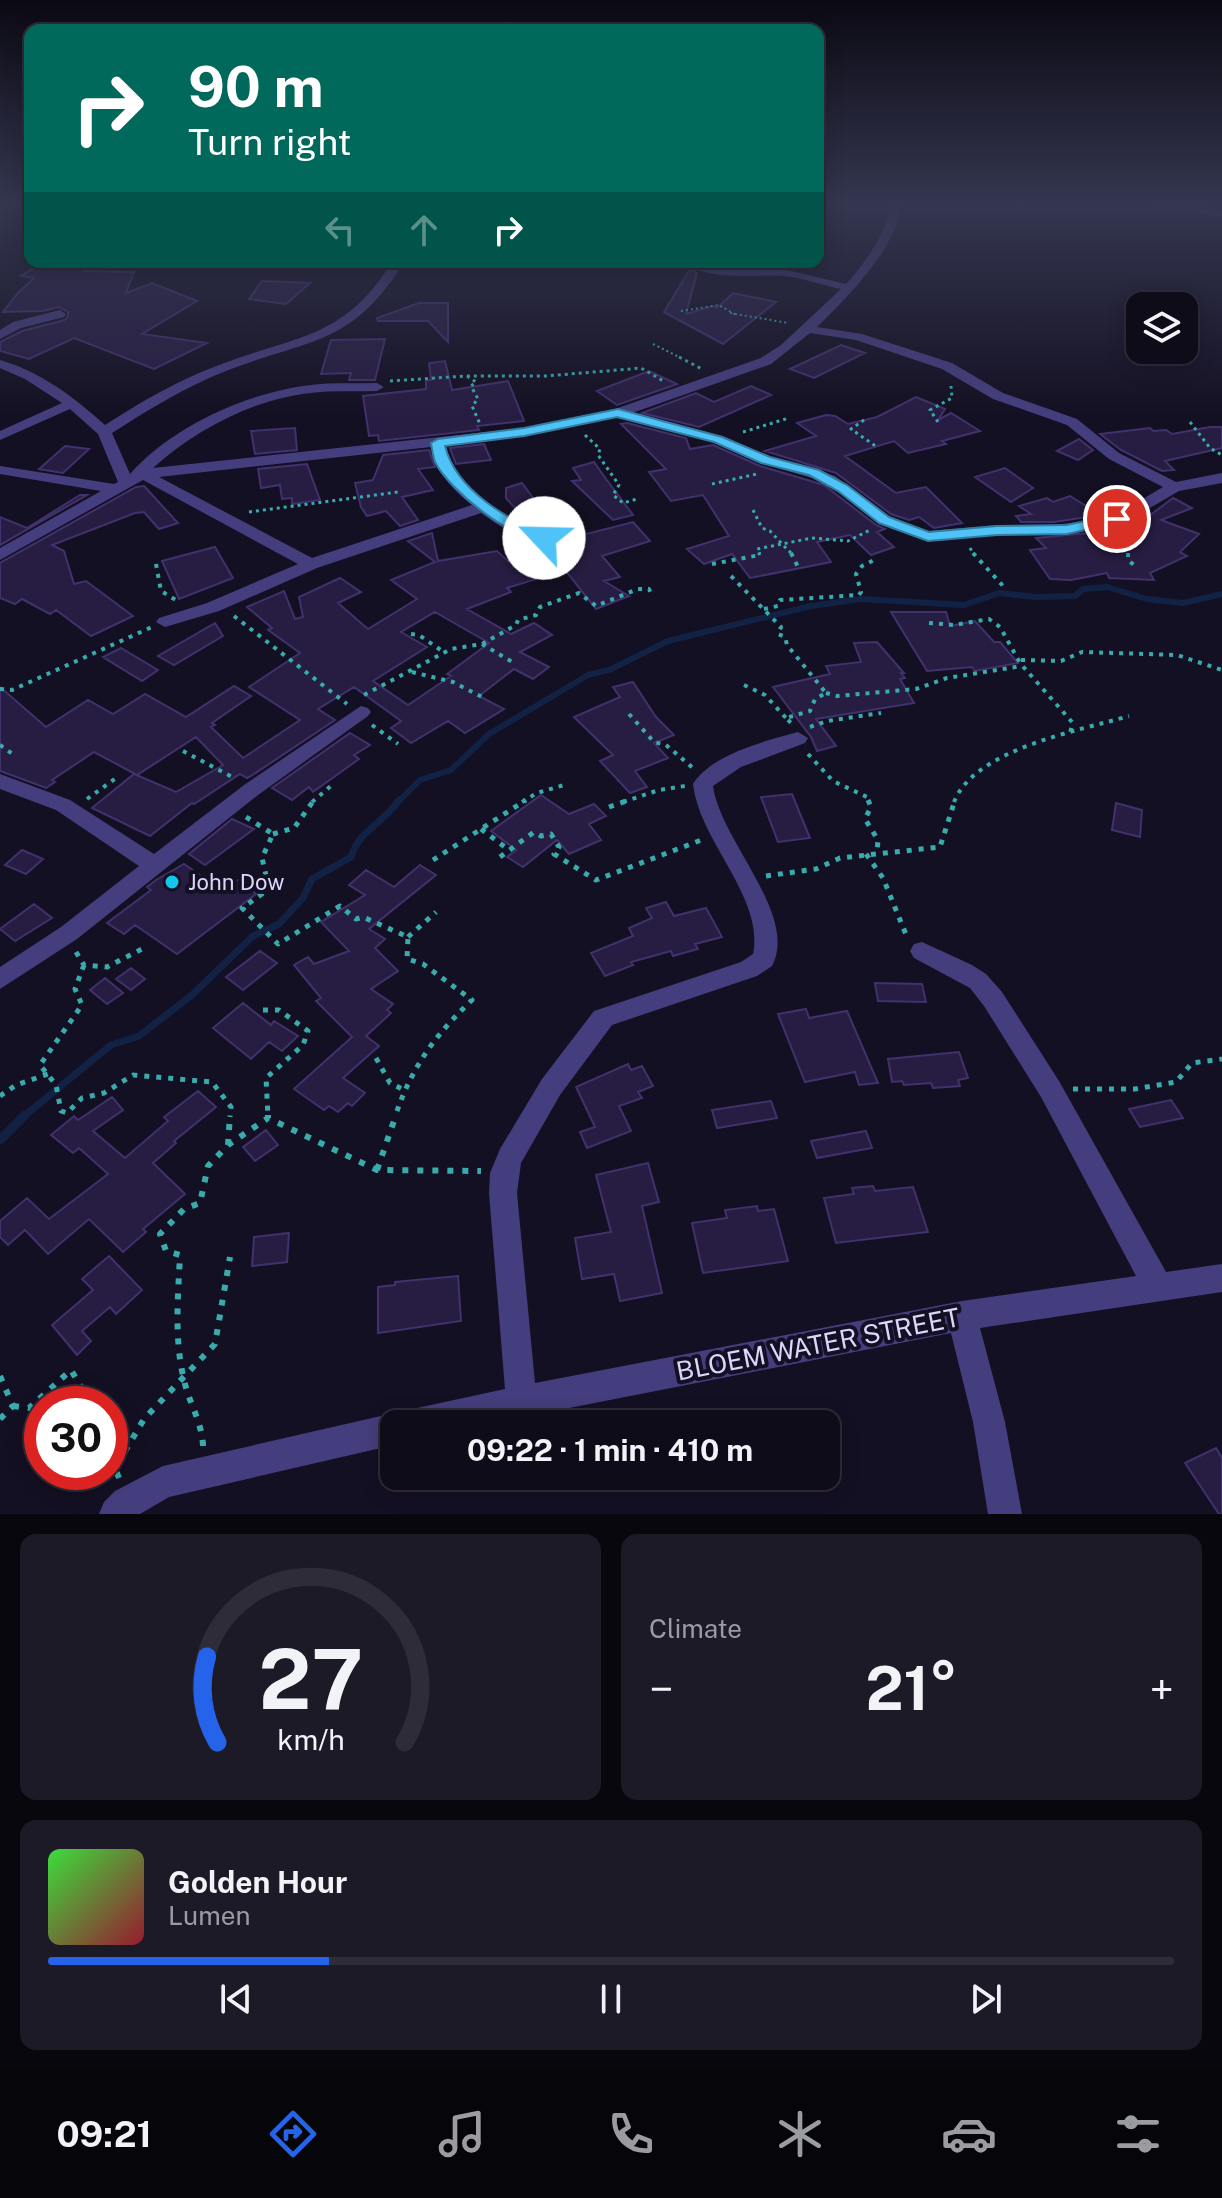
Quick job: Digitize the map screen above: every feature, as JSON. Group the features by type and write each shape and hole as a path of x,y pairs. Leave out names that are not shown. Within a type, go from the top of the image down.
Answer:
{"street":[{"path":"104,432 145,404 181,386 318,336 350,321 367,309 392,275"},
{"path":"794,275 849,288"},
{"path":"0,470 129,481 486,437 618,413 766,361 809,328 861,275"},
{"path":"0,335 17,325 60,314"},
{"path":"809,328 870,341 962,373 998,396 1072,422 1114,456 1174,487"},
{"path":"0,364 36,377 72,403 104,432 129,481 223,516 311,564"},
{"path":"1,553 129,481 170,445 270,397 292,391 377,387"},
{"path":"0,436 72,403"},
{"path":"618,413 718,439 778,464 830,479 884,520 928,536 1054,530 1098,524 1132,512 1174,487 1222,478"},
{"path":"438,443 442,462 483,507 544,538"},
{"path":"165,622 213,607 311,564 483,507"},
{"path":"0,979 69,933 354,708"},
{"path":"521,1401 504,1173 551,1087 603,1018 749,969 764,959 769,941 744,876 705,801 705,781 758,753 792,728"},
{"path":"0,781 72,810 154,865"},
{"path":"922,951 978,981 993,999 1050,1089 1158,1287"},
{"name":"BLOEM WATER STREET","path":"480,1410 962,1316 1222,1278"},
{"path":"962,1316 989,1422 1005,1514"},
{"path":"122,1508 163,1482 380,1432"}],"path":[{"path":"681,311 705,304 728,308 736,315"},
{"path":"730,313 809,328"},
{"path":"653,344 722,379"},
{"path":"377,387 389,381 466,376 546,376 641,368"},
{"path":"938,422 930,410 952,398 950,382 962,373"},
{"path":"466,376 476,382 471,386 478,399 472,406 486,437"},
{"path":"718,439 789,418"},
{"path":"864,420 851,429 877,447"},
{"path":"1190,422 1210,448 1222,455"},
{"path":"570,423 600,449 598,455 619,485 613,495 623,503 637,499"},
{"path":"712,484 761,473 778,464"},
{"path":"223,516 398,492"},
{"path":"753,510 762,528 770,531 794,556 798,567"},
{"path":"712,564 760,555 757,549 821,537 835,542 853,541 884,520"},
{"path":"1098,524 1129,554 1128,560 1134,565"},
{"path":"963,534 977,562 999,578 1004,587"},
{"path":"764,609 778,606 780,600 859,595 861,592 856,574 874,560"},
{"path":"156,564 161,591 193,611 213,607 232,615 354,708 374,719 371,727 398,744"},
{"path":"731,576 773,616 781,627 778,634 785,637 787,645 826,693 837,696 916,689 947,678 1021,663 1045,663 1077,657 1082,652 1166,654 1222,670"},
{"path":"354,708 445,653 482,644 516,625 518,620 536,615 540,607 579,593 596,606 638,589 649,589 652,596"},
{"path":"929,623 954,625 989,619 1000,627 1002,637 1021,663 1072,722 1070,735"},
{"path":"0,689 12,690 165,622"},
{"path":"411,634 419,635 445,653"},
{"path":"482,644 514,663"},
{"path":"412,672 453,682 484,698"},
{"path":"744,685 765,695 828,778 850,793 867,797 871,807 865,819 878,840 877,852"},
{"path":"792,728 810,711 815,699 826,693"},
{"path":"792,728 800,731 827,721 881,713"},
{"path":"629,714 654,742 666,745 705,781"},
{"path":"744,876 780,876 816,869 840,858 940,847 961,787 976,773 1004,756 1129,716"},
{"path":"0,745 14,755"},
{"path":"183,751 227,772 251,790"},
{"path":"72,810 116,778"},
{"path":"609,807 659,790 705,781"},
{"path":"332,785 310,804 294,828 273,834 262,851 261,864 268,884 262,894 242,908 278,944 340,906 356,919 363,917 408,937"},
{"path":"433,860 537,793 564,785"},
{"path":"229,807 273,834"},
{"path":"481,829 509,850"},
{"path":"500,857 534,832 541,836 551,834 559,847 554,854 596,880 720,833"},
{"path":"866,854 883,878 903,932 922,951"},
{"path":"377,1170 404,1090 440,1030 472,1000 423,964 407,959 408,937 436,912"},
{"path":"69,933 84,965 75,989 82,1005 40,1065 51,1073 62,1099 61,1111 67,1113 82,1098 104,1093 133,1075 161,1081 193,1078 212,1082 231,1107 228,1145"},
{"path":"84,965 107,967 142,949"},
{"path":"263,1010 279,1010 308,1031 303,1045 266,1078 268,1118"},
{"path":"376,1058 390,1083 404,1090"},
{"path":"1050,1089 1135,1089 1176,1082 1192,1063 1222,1059"},
{"path":"0,1096 16,1085 51,1073"},
{"path":"268,1118 377,1170 504,1173"},
{"path":"202,1472 204,1436 183,1380 177,1309 180,1255 166,1251 160,1234 184,1209 200,1203 208,1166 228,1145 268,1118"},
{"path":"128,1446 144,1419 215,1344 230,1257"},
{"path":"53,1386 71,1370 80,1386"},
{"path":"0,1376 13,1406"},
{"path":"13,1406 24,1407"},
{"path":"0,1419 13,1406"}],"building":[{"path":"133,275 126,293 152,283 197,301 142,334 207,343 154,369 74,338 29,359 0,351 0,342 22,331 65,320 68,316 68,312 59,307 42,311 3,312 34,278 21,276"},
{"path":"687,275 697,275 686,314 713,306 717,308 733,293 776,302 723,344 664,312"},
{"path":"262,281 310,283 286,304 249,299"},
{"path":"419,303 448,303 448,342 428,321 378,321 377,318"},
{"path":"385,339 375,380 349,380 351,373 321,374 331,340"},
{"path":"841,345 865,353 814,378 790,369"},
{"path":"445,361 452,390 508,381 524,421 477,426 479,430 379,441 378,435 369,436 363,396 426,389 426,380 431,380 429,363"},
{"path":"649,371 677,384 617,405 597,391"},
{"path":"751,386 771,395 699,427 642,413 696,393 714,402"},
{"path":"916,397 945,409 938,420 951,413 980,431 942,441 946,444 908,453 894,441 845,456 896,493 926,487 962,523 934,528 919,517 909,520 891,514 836,473 765,451 816,436 797,423 826,415 835,416 848,424 877,417"},
{"path":"621,424 686,438 690,449 713,445 760,466 824,485 885,529 877,532 894,547 871,555 850,535 817,542 831,562 750,578 732,554 704,564 687,549 729,536 703,495 671,501 649,472 666,469"},
{"path":"1222,427 1222,448 1165,461 1174,470 1162,471 1121,450 1100,434 1150,428 1172,434"},
{"path":"295,428 297,450 255,454 251,431"},
{"path":"1079,439 1093,450 1078,460 1057,451"},
{"path":"484,444 491,460 456,464 450,448"},
{"path":"65,446 89,449 63,473 39,469"},
{"path":"429,450 435,467 418,469 433,490 402,497 418,520 400,526 386,511 367,516 361,507 355,483 373,480 383,455"},
{"path":"594,462 633,515 613,520 572,481 581,480 573,468"},
{"path":"307,464 320,500 292,504 292,498 282,499 280,485 261,488 258,469"},
{"path":"1005,468 1033,488 1011,502 975,477"},
{"path":"522,483 537,503 537,512 522,516 506,498 506,488"},
{"path":"144,486 178,523 159,529 144,512 135,513 52,545 64,551 74,584 86,581 133,616 91,636 56,610 50,614 22,599 15,604 0,598 0,563 136,487"},
{"path":"80,495 87,495 0,545 0,517 27,528"},
{"path":"1070,496 1101,515 1054,522 1021,522 1016,516 1031,514 1019,506 1047,498 1053,502"},
{"path":"1173,498 1192,508 1161,520 1199,534 1180,552 1187,556 1150,573 1154,580 1109,578 1107,573 1071,580 1050,579 1030,550 1046,548 1036,538 1098,532 1119,525 1129,531"},
{"path":"633,522 650,541 602,556 620,577 604,581 629,596 596,609 565,570 507,588 511,592 467,609 511,634 534,623 552,635 520,652 549,667 533,679 514,669 479,696 504,709 465,733 448,721 411,743 391,728 401,721 354,687 318,709 335,720 251,776 247,778 240,774 192,803 150,836 92,808 134,774 176,792 223,765 196,737 137,775 94,752 52,780 55,782 46,788 0,771 0,687 46,727 88,700 113,714 145,694 186,717 234,686 251,696 212,723 215,725 211,727 243,758 300,720 249,687 300,653 268,630 272,628 247,607 284,591 295,619 303,617 299,597 340,578 361,592 338,603 368,629 417,599 391,580 435,562 408,541 432,533 438,561 497,551 509,562 562,548 559,541","holes":["435,612 489,643 447,674 451,676 408,705 373,681 427,647 401,632"]},
{"path":"215,547 233,578 179,599 162,561"},
{"path":"891,612 946,612 950,626 975,621 994,642 1000,642 1018,663 975,671 972,667 927,671"},
{"path":"215,623 223,636 174,665 158,656"},
{"path":"877,642 904,673 901,673 905,678 900,679 914,703 816,719 836,746 817,751 811,737 773,687 830,674 826,666 861,662 854,643"},
{"path":"121,648 158,670 142,681 103,657"},
{"path":"633,682 656,717 674,735 654,743 668,758 635,771 647,787 630,793 600,761 613,755 574,717 620,697 613,687"},
{"path":"350,733 370,745 354,755 359,759 313,792 309,787 292,800 272,788"},
{"path":"792,794 810,838 778,842 761,797"},
{"path":"541,795 569,814 594,804 606,816 589,824 601,840 569,854 557,840 523,867 507,857 516,850 491,831"},
{"path":"1116,803 1142,810 1140,837 1112,830"},
{"path":"232,819 254,829 205,865 189,854"},
{"path":"22,850 43,859 26,874 5,865"},
{"path":"184,864 224,891 242,877 256,894 177,954 135,925 124,934 107,923 151,890 147,887 156,880"},
{"path":"420,865 436,875 369,929 385,939 375,948 398,971 371,989 393,1004 387,1010 391,1013 366,1036 379,1046 343,1078 365,1093 352,1106 348,1103 338,1112 329,1106 324,1110 294,1089 352,1037 316,1001 321,998 294,965 308,957 314,964 349,951 321,922 365,895 349,885 366,870 394,887"},
{"path":"666,902 674,916 706,908 722,937 695,944 698,949 673,956 671,951 631,962 633,965 605,976 591,953 633,936 629,928 652,918 646,908"},
{"path":"34,904 52,918 15,941 0,929"},
{"path":"260,951 277,963 243,990 226,977"},
{"path":"131,968 145,979 131,990 116,979"},
{"path":"105,978 123,993 107,1004 90,990"},
{"path":"875,983 922,984 926,1002 878,1001"},
{"path":"243,1003 271,1025 274,1021 298,1036 282,1051 269,1042 251,1059 213,1028"},
{"path":"806,1009 809,1018 847,1011 878,1083 859,1085 855,1072 805,1082 778,1014"},
{"path":"959,1052 968,1078 958,1080 960,1086 933,1088 931,1083 904,1085 902,1081 892,1082 888,1059"},
{"path":"628,1064 631,1070 642,1066 653,1086 638,1092 642,1098 619,1106 631,1131 587,1148 580,1132 595,1127 576,1087"},
{"path":"198,1091 216,1107 174,1141 176,1143 153,1163 185,1194 143,1229 146,1232 123,1252 89,1219 48,1254 25,1230 8,1245 0,1237 0,1221 27,1198 49,1219 108,1174 79,1148 73,1153 51,1135 74,1116 78,1120 112,1097 123,1110 93,1131 125,1158 168,1121 164,1117"},
{"path":"1171,1100 1183,1118 1140,1127 1129,1109"},
{"path":"771,1101 777,1118 717,1128 712,1110"},
{"path":"266,1130 278,1145 255,1161 243,1147"},
{"path":"866,1131 872,1148 817,1158 811,1141"},
{"path":"648,1163 659,1202 642,1206 662,1293 620,1301 614,1274 582,1279 575,1238 611,1232 596,1175"},
{"path":"873,1186 875,1191 913,1187 928,1232 836,1243 824,1198 854,1194 852,1188"},
{"path":"757,1206 758,1211 774,1209 788,1261 703,1273 692,1223 727,1218 725,1210"},
{"path":"289,1233 287,1262 252,1266 254,1237"},
{"path":"109,1256 142,1290 116,1314 110,1307 82,1331 91,1341 77,1355 52,1325 93,1290 82,1279"},
{"path":"458,1276 461,1321 378,1333 378,1287 395,1285 395,1282"},
{"path":"1216,1448 1222,1458 1222,1514 1219,1514 1185,1463"}],"waterway":[{"path":"398,802 420,780 451,770 489,734 588,675 609,670 668,641 811,606 861,599 964,605 999,593 1035,597 1075,596 1083,589 1107,587 1147,599 1183,603 1222,594"},
{"path":"23,1117 111,1045 139,1036 192,995 253,936 279,924 303,898 312,879 351,857 360,840 399,800"},
{"path":"0,1140 23,1117"}],"place":[{"name":"John Dow","path":"172,882"}],"route":[{"path":"544,538 483,507 442,462 438,443 524,432 618,413 718,439 766,460 830,479 884,520 928,536 997,530 1067,529 1117,519"}]}
